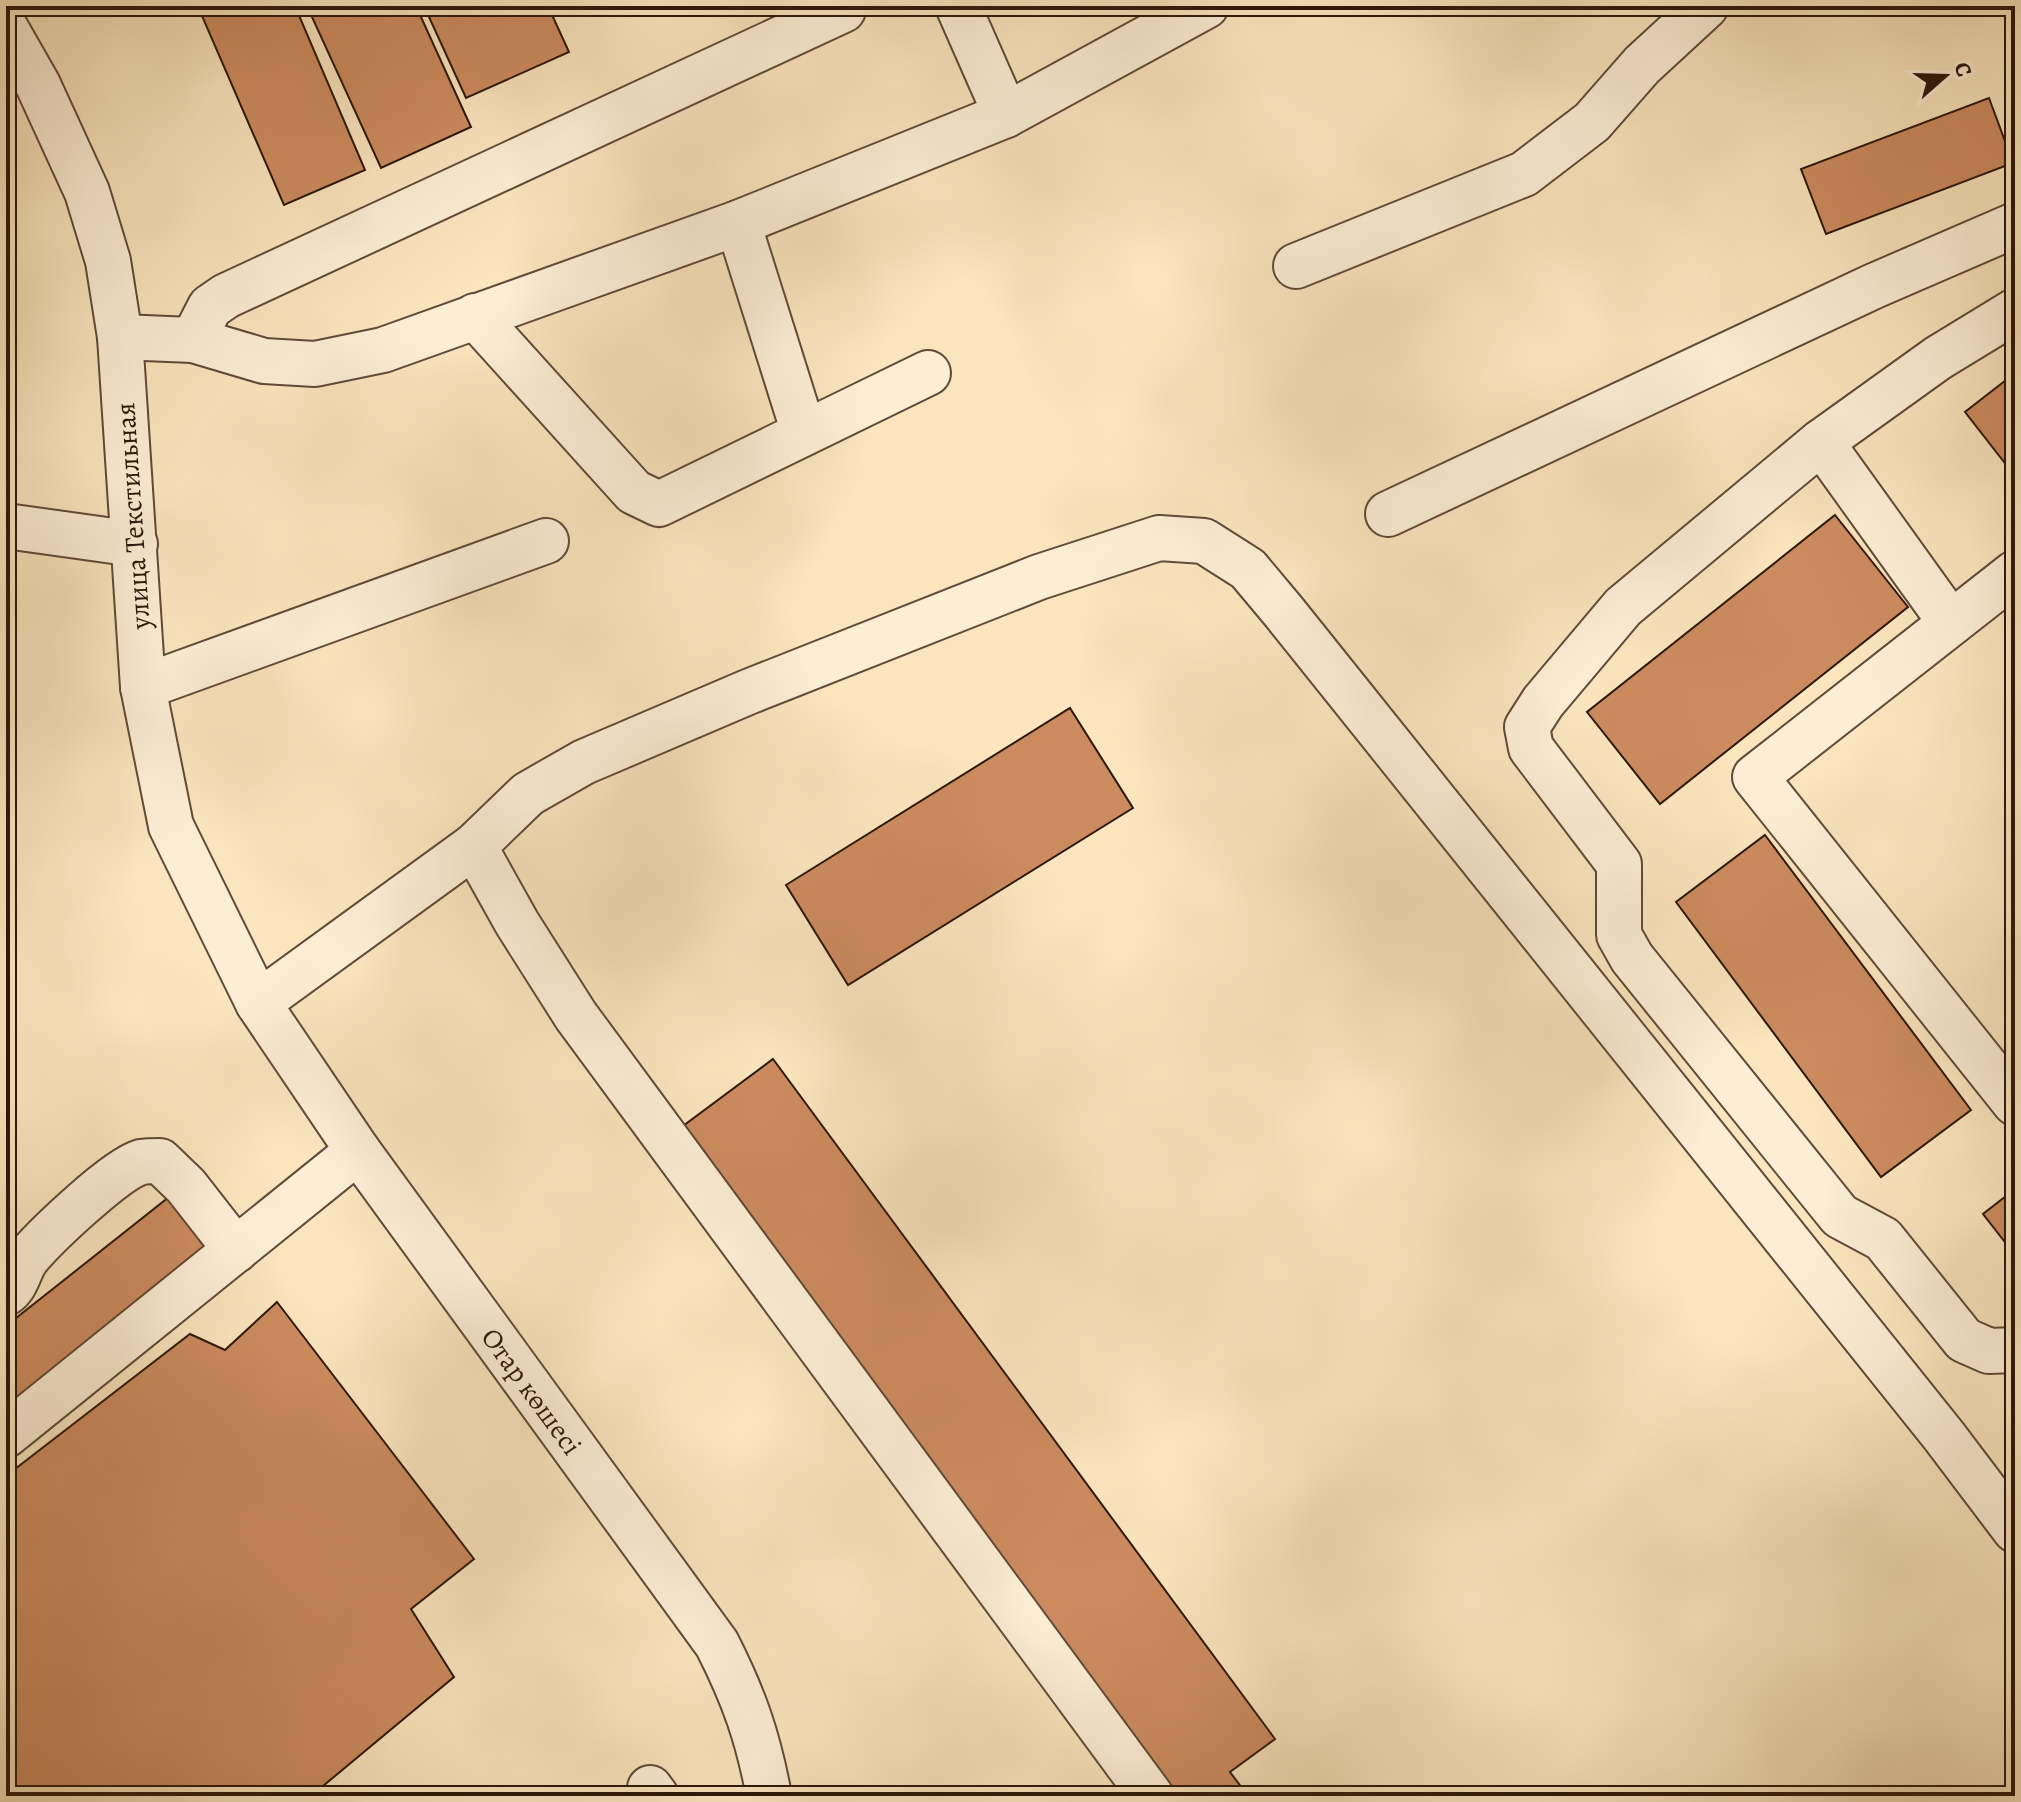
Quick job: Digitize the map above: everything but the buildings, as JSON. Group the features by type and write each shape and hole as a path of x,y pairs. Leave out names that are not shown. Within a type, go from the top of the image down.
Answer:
{"street":[{"path":"958,6 1006,115"},
{"path":"120,337 193,340 264,361 315,364 383,350 738,223 1006,115 1206,6"},
{"path":"1296,266 1524,174 1592,122 1642,65 1706,6"},
{"path":"193,340 210,307 226,296 843,10"},
{"name":"улица Текстильная","path":"6,29 38,85 87,192 108,261 120,337 143,687 171,826 258,1003"},
{"path":"738,223 804,433"},
{"path":"1388,514 1874,286 2015,225"},
{"path":"2015,311 1938,358 1821,442 1623,607 1543,702 1527,727 1531,748 1619,864 1619,935 1632,958 1840,1216 1883,1239 1964,1340 1989,1351 2015,1350"},
{"path":"475,316 634,492 659,504 928,373"},
{"path":"1821,442 1951,623"},
{"path":"6,526 135,544"},
{"path":"258,1003 474,846 528,794 584,762 748,692 1112,551 1159,538 1204,541 1248,569 1284,612 1934,1423 2015,1530"},
{"path":"143,687 546,541"},
{"path":"2015,573 1755,777 2015,1103"},
{"path":"474,846 517,923 576,1016 1151,1796"},
{"name":"Отар көшесі","path":"258,1003 358,1151 717,1644 741,1691 759,1744 769,1796"},
{"path":"6,1435 358,1151"},
{"path":"6,1293 12,1289 26,1260 65,1220 127,1168 143,1161 160,1161 186,1186 236,1250"}]}
